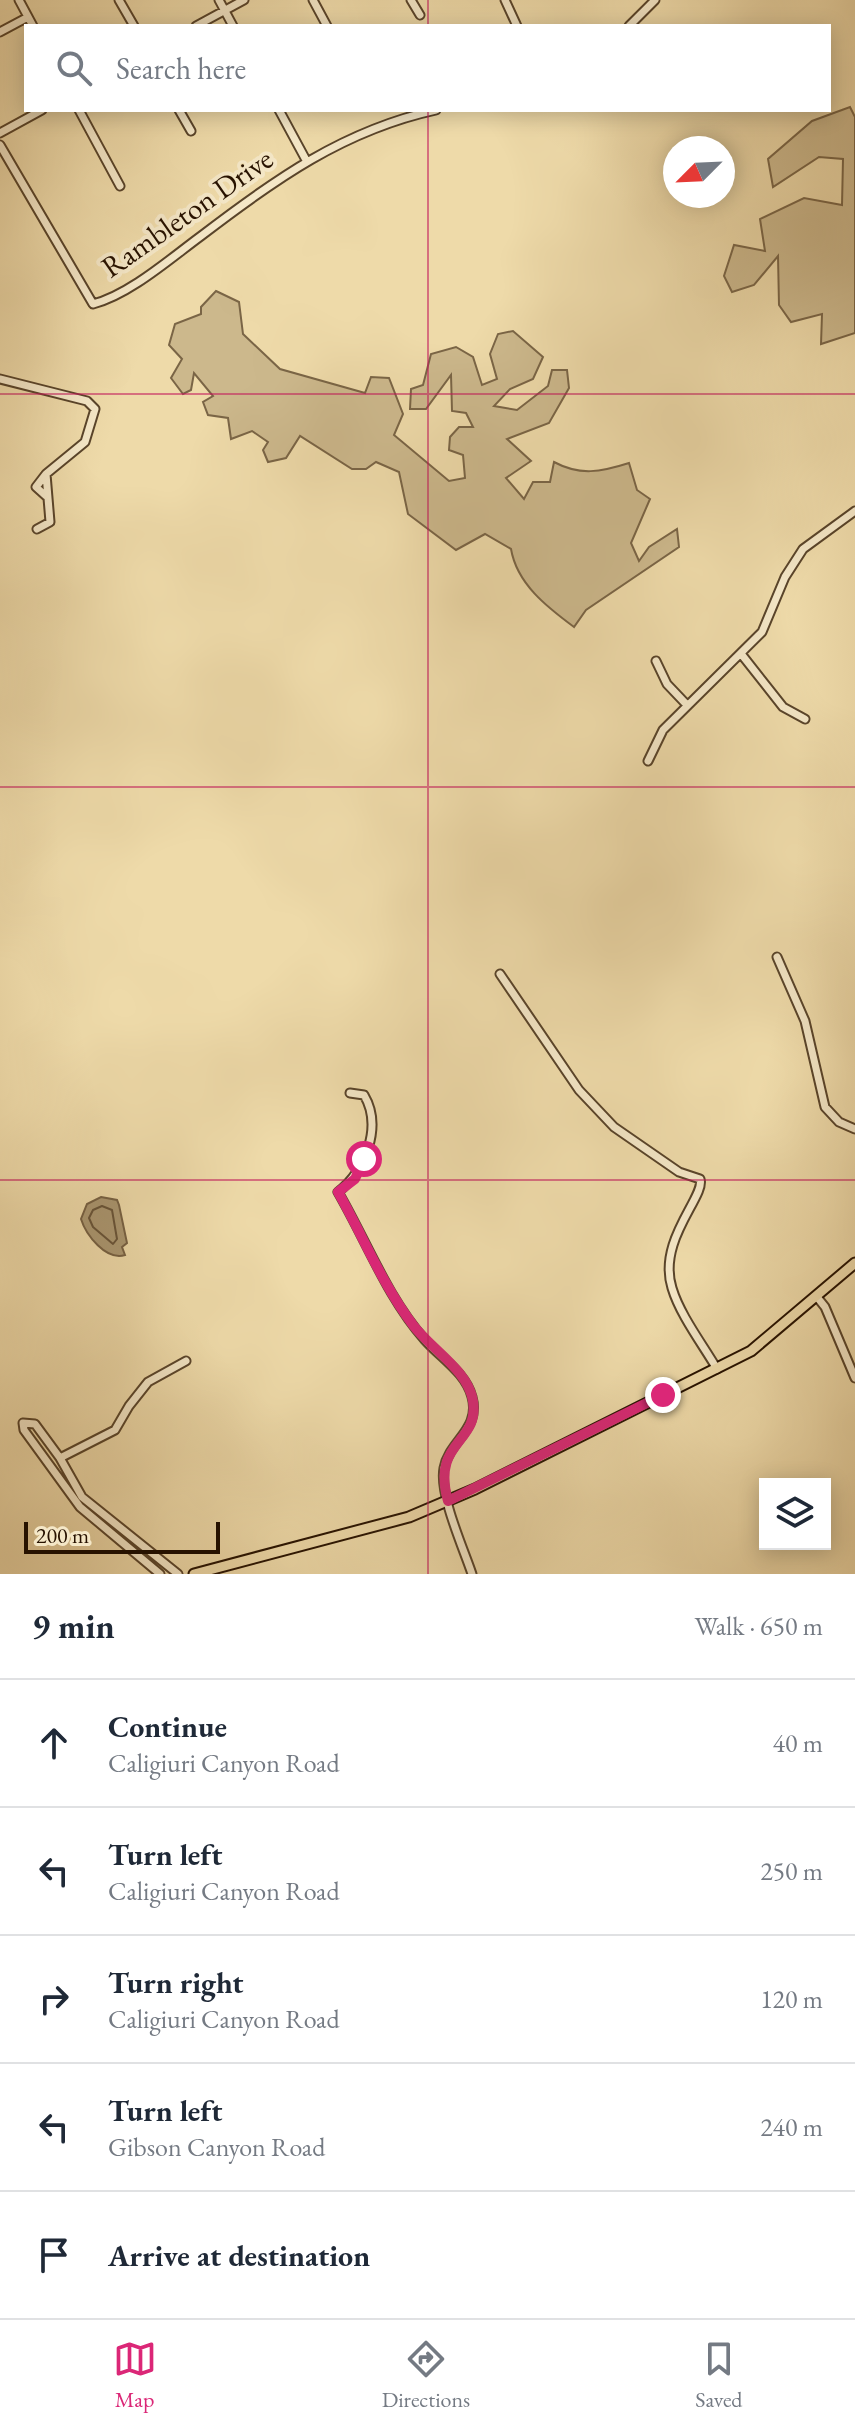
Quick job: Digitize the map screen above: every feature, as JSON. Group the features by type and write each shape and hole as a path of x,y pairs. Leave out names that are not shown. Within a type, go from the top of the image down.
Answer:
{"main road":[{"path":"194,1574 213,1572 409,1517 448,1501 751,1351 855,1263"}],"street":[{"path":"19,0 32,24"},
{"path":"119,0 133,24"},
{"path":"219,0 232,24"},
{"path":"200,24 244,0"},
{"path":"313,0 326,24"},
{"path":"411,0 420,15"},
{"path":"505,0 516,24"},
{"path":"631,24 655,0"},
{"path":"0,32 28,17"},
{"path":"0,133 38,112"},
{"path":"80,112 120,186"},
{"path":"180,112 191,131"},
{"path":"280,112 306,160"},
{"name":"Rambleton Drive","path":"0,145 93,304 155,270 306,160 369,130 429,112"},
{"path":"1,380 87,401 95,409 85,442 46,474 50,522 37,529"},
{"path":"648,761 663,730 762,632 785,577 803,549 855,511"},
{"path":"742,655 783,707 805,719"},
{"path":"656,661 667,684 687,705"},
{"path":"777,957 805,1021 825,1107 839,1122 855,1129"},
{"path":"500,974 579,1090 614,1127 679,1172 700,1179 702,1185 698,1198 684,1215 670,1253 671,1288 717,1369"},
{"path":"350,1093 364,1095 369,1104 371,1126 364,1159 355,1179 338,1192 392,1295 420,1334 460,1375 472,1397 469,1429 450,1451 443,1470 448,1501 472,1574"},
{"path":"817,1297 825,1307 855,1378"},
{"path":"60,1458 115,1430 148,1382 186,1361"},
{"path":"160,1574 80,1507 24,1430 23,1423 35,1424 60,1458 82,1497 178,1574"}],"shaded area":[{"path":"850,107 855,117 855,333 821,344 822,314 791,322 779,305 778,256 754,285 732,292 724,276 734,245 765,251 760,219 804,198 842,205 843,159 819,157 773,187 768,159 812,121"},
{"path":"216,291 239,302 243,334 280,369 365,393 371,377 389,378 403,414 394,435 449,481 465,478 463,455 449,450 450,437 459,427 473,427 466,413 452,411 451,375 426,409 410,409 411,389 423,385 431,354 456,347 473,357 482,385 497,379 490,354 498,334 513,331 543,357 533,379 510,389 494,406 517,410 548,386 552,370 567,370 569,388 549,423 507,439 531,461 506,478 524,499 533,482 550,482 554,462 582,471 609,469 629,463 637,490 650,499 631,543 639,561 649,547 677,529 679,547 586,610 574,627 526,584 511,549 485,534 456,550 408,514 399,472 376,462 366,469 352,469 300,436 286,458 268,462 263,450 268,442 252,431 231,439 228,418 208,415 203,402 213,396 194,373 191,390 183,394 171,378 182,359 169,345 175,324 201,314 201,307"}],"water":[{"path":"101,1197 117,1200 127,1243 122,1247 125,1255 118,1256 104,1250 92,1239 81,1219 87,1204"}],"route":[{"path":"364,1159 355,1179 338,1192 392,1295 427,1343 460,1375 472,1397 474,1407 469,1429 450,1451 443,1470 448,1501 663,1395"}]}
